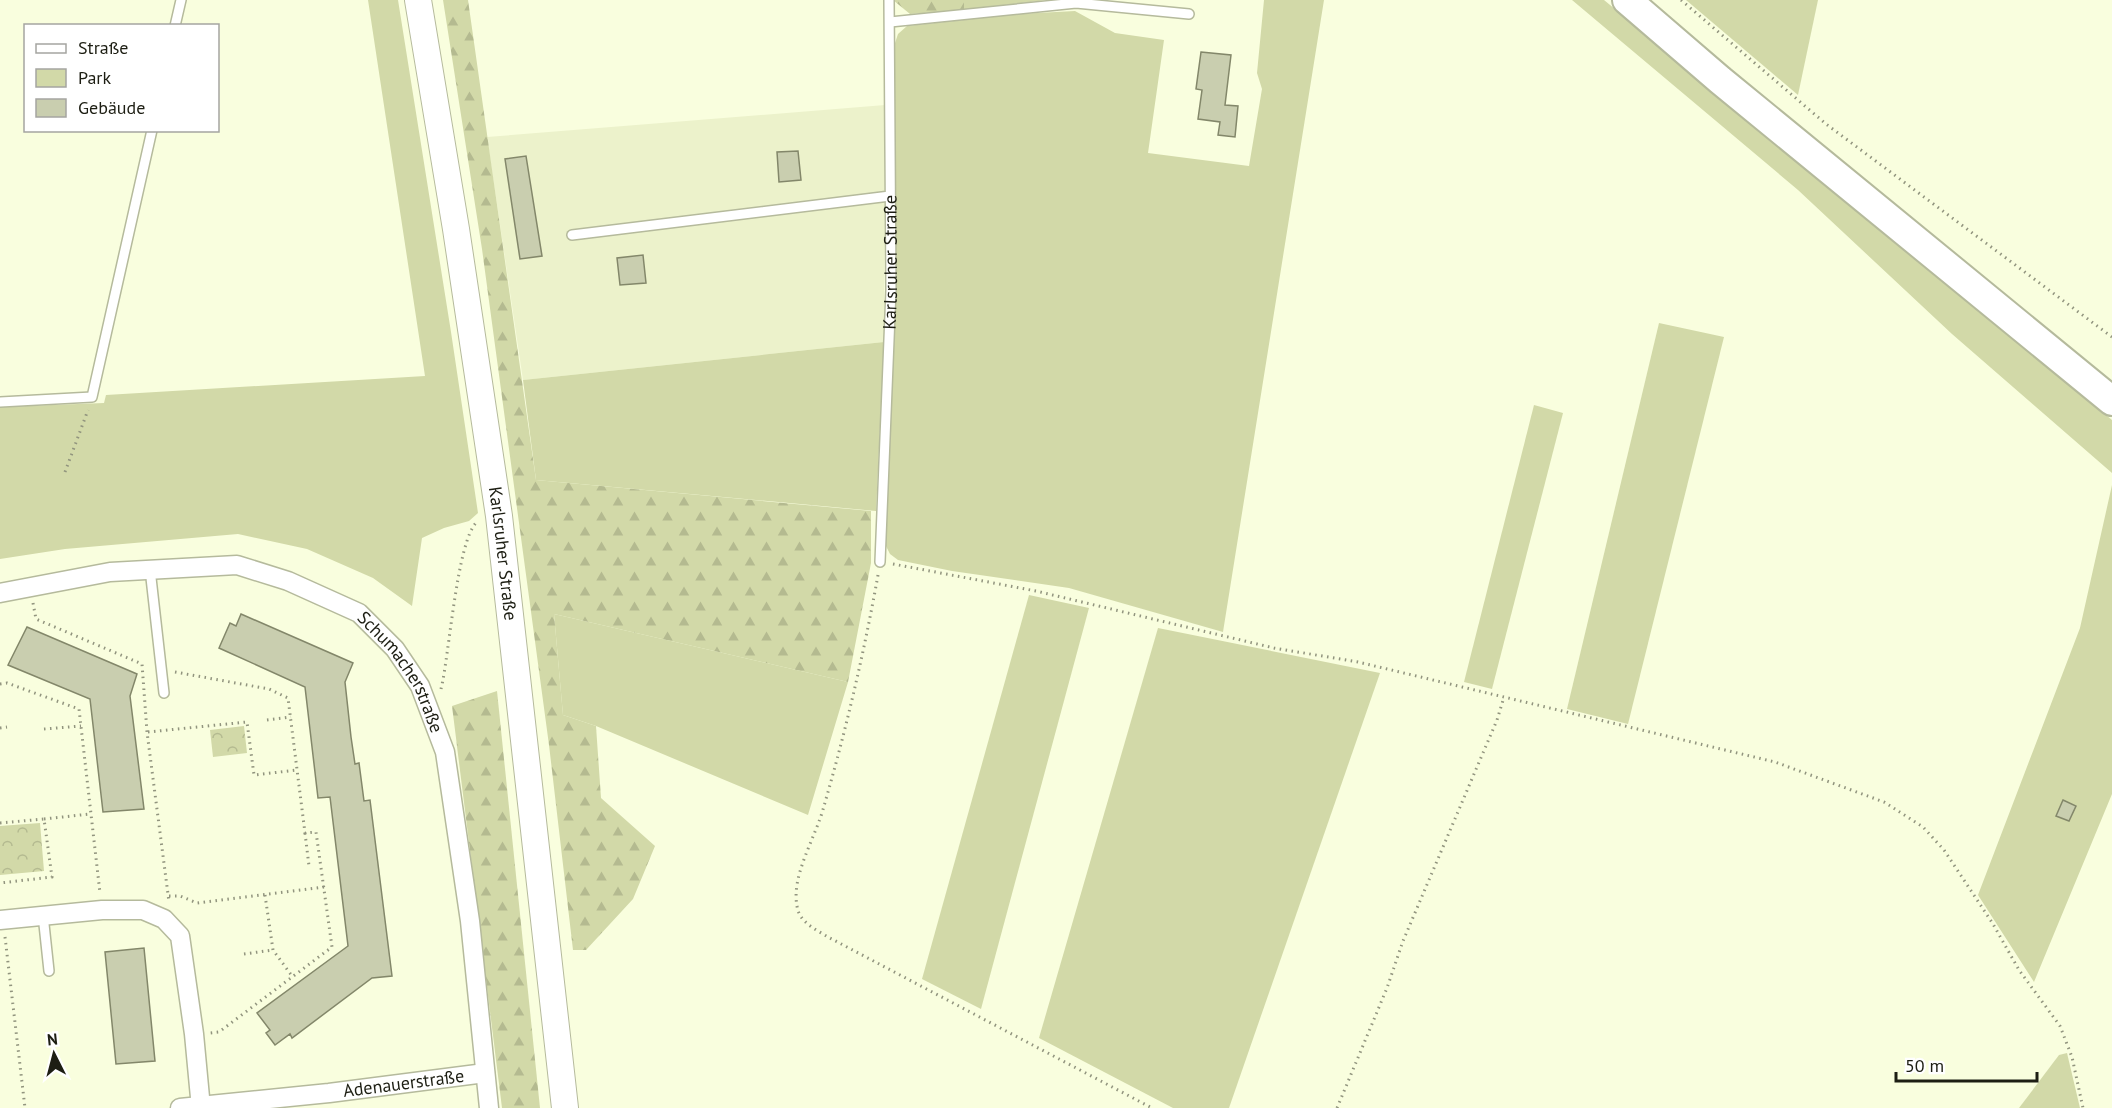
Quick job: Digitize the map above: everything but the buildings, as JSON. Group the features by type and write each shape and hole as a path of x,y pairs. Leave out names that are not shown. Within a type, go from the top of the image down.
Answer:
{"main road":[{"name":"Karlsruher Straße","path":"418,0 458,241 499,516 565,1108"},
{"path":"1627,0 1729,87 2112,401"}],"street":[{"name":"Schumacherstraße","path":"0,593 110,572 237,565 288,581 359,613 395,649 420,686 445,752 470,921 487,1106"},
{"path":"1,920 102,910 143,910 164,919 180,936 194,1034 201,1106"},
{"name":"Adenauerstraße","path":"180,1108 330,1101 485,1073"}],"lane":[{"path":"175,24 181,0"},
{"name":"Karlsruher Straße","path":"880,562 891,290 889,0"},
{"path":"890,22 1076,3 1189,14"},
{"path":"0,402 92,397 152,132"},
{"path":"572,235 890,196"},
{"path":"150,569 164,693"},
{"path":"43,915 49,971"}],"path":[{"path":"1681,0 1826,124 2112,337"},
{"path":"65,472 92,397"},
{"path":"424,698 441,689 456,592 469,531 474,524 483,519 499,516"},
{"path":"1152,1108 828,936 807,924 797,909 795,891 824,808 867,639 880,562 1036,591 1274,648 1358,662 1775,762 1884,802 1923,827 1944,850 1993,924 2019,970 2060,1026 2072,1057 2083,1108"},
{"path":"34,607 36,619 142,664 147,732 169,896 164,919"},
{"path":"161,670 269,689 288,698 309,866"},
{"path":"0,684 7,683 79,709 102,910"},
{"path":"1337,1108 1387,988 1403,941 1497,720 1504,697"},
{"path":"267,720 291,717"},
{"path":"147,732 248,722 254,775 297,770"},
{"path":"44,729 81,726"},
{"path":"0,728 7,727"},
{"path":"0,823 91,814"},
{"path":"0,883 52,877 44,819"},
{"path":"194,1034 219,1032 332,946 316,832 305,833"},
{"path":"169,896 180,896 197,903 324,887"},
{"path":"264,894 273,951 292,976"},
{"path":"1,920 25,1108"},
{"path":"244,954 273,951"}],"shaded area":[{"path":"885,105 884,342 523,380 487,137"}],"green space":[{"path":"368,0 398,0 478,513 469,521 444,528 422,538 412,606 373,578 307,549 238,534 65,549 0,559 0,407 104,403 106,395 425,376"},
{"path":"443,0 468,0 536,480 871,511 871,563 848,682 554,614 563,715 596,726 601,798 655,846 633,899 586,950 573,950 549,745 482,249"},
{"path":"893,0 964,0 964,10 910,14"},
{"path":"964,0 1047,0 964,10"},
{"path":"1264,0 1324,0 1223,632 1069,588 952,571 898,560 890,554 885,544 896,298 894,46 898,34 907,26 1018,14 1075,11 1115,33 1164,40 1148,153 1249,166 1262,89 1257,73"},
{"path":"1572,0 1604,0 2112,420 2112,473 1952,334 1798,190"},
{"path":"1686,0 1818,0 1798,95"},
{"path":"1659,323 1724,337 1628,724 1567,709"},
{"path":"884,342 876,511 536,480 523,380"},
{"path":"1534,405 1563,413 1492,689 1464,682"},
{"path":"2112,485 2112,794 2034,982 1978,895 2080,628"},
{"path":"1029,595 1089,608 981,1009 922,979"},
{"path":"554,614 848,682 808,815 596,726 563,715"},
{"path":"1158,628 1380,673 1229,1108 1173,1108 1039,1038"},
{"path":"497,691 540,1108 502,1108 452,706"},
{"path":"244,726 247,753 213,757 210,730"},
{"path":"40,823 44,871 0,875 0,826"},
{"path":"2067,1053 2080,1108 2019,1108 2059,1055"}]}
